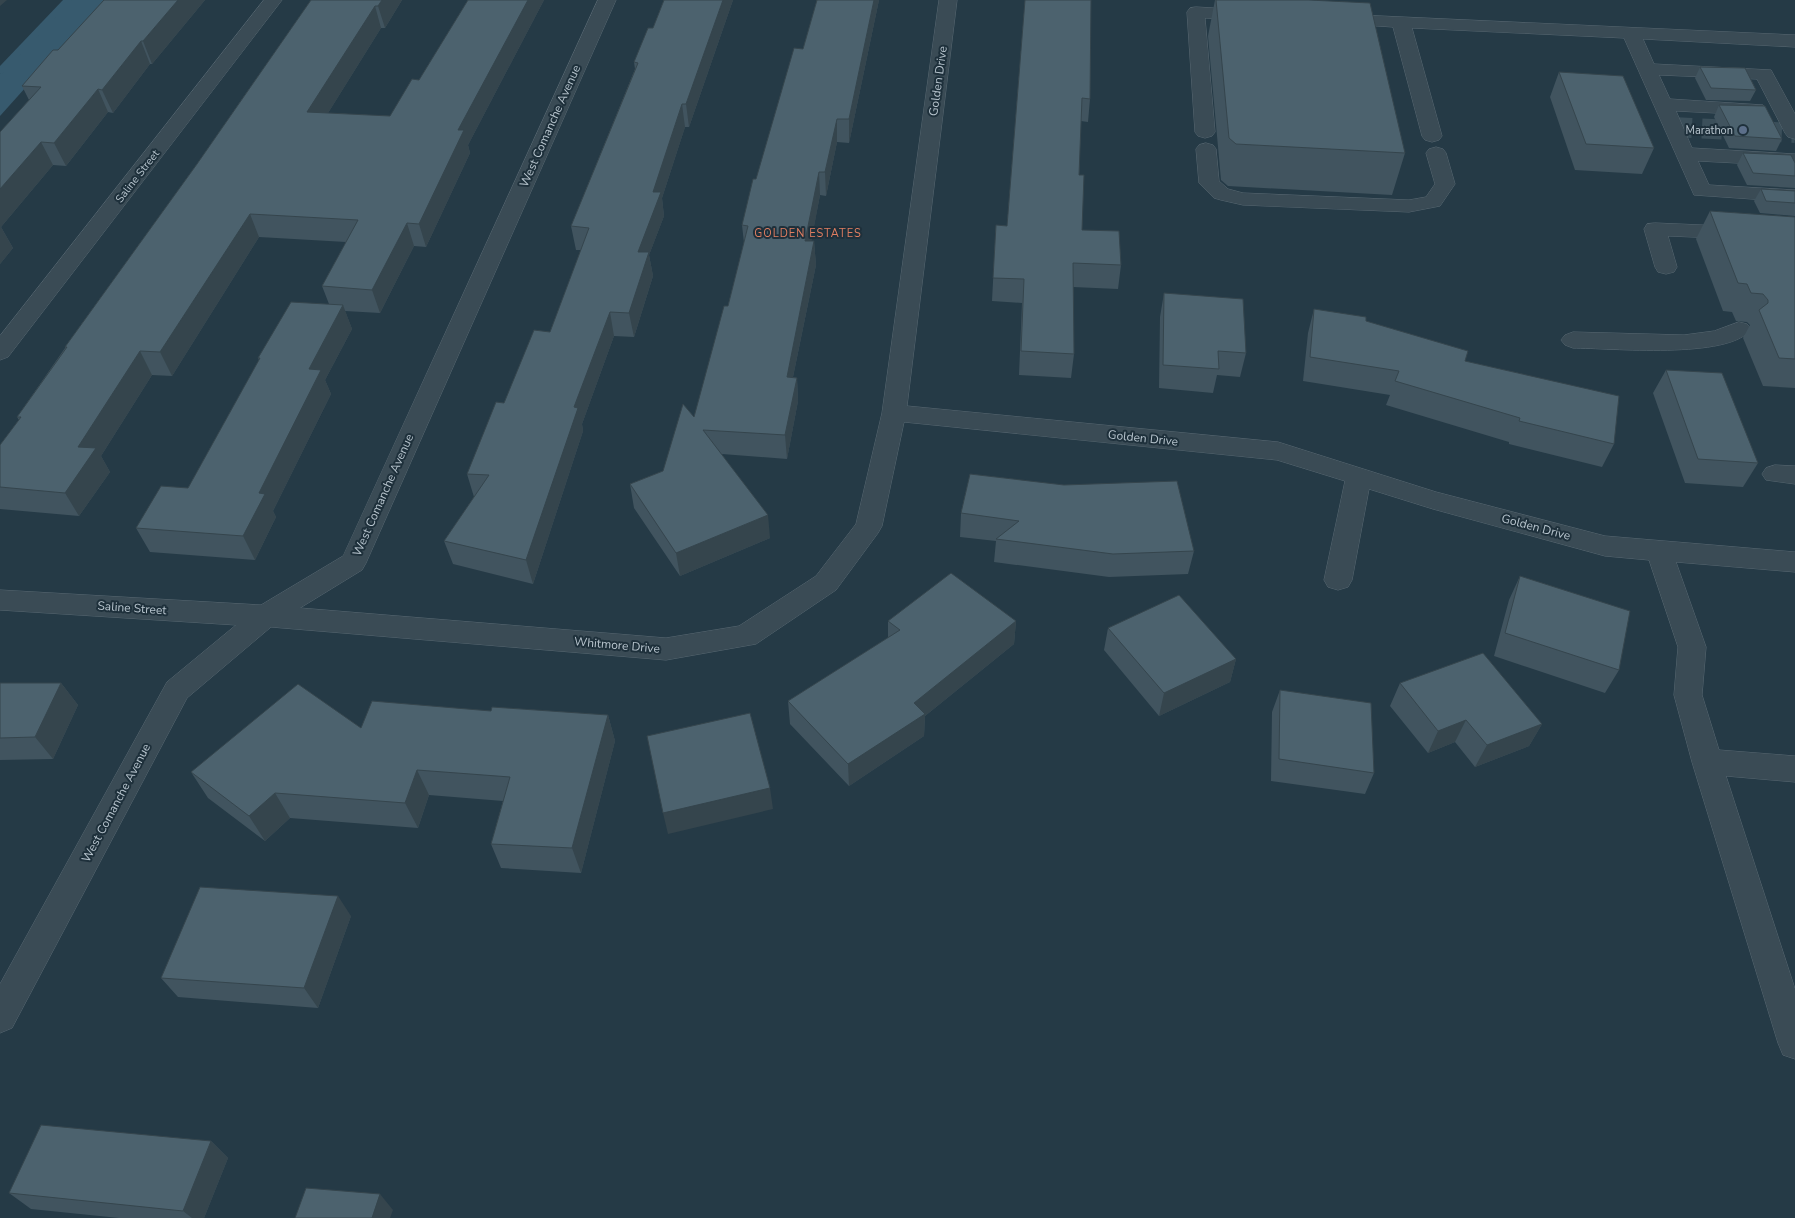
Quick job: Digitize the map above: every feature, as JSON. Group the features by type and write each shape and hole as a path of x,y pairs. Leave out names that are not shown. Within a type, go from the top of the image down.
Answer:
{"street":[{"name":"Saline Street","path":"0,352 273,0"},
{"name":"West Comanche Avenue","path":"0,1017 176,690 265,616 353,563 607,0"},
{"name":"Golden Drive","path":"948,0 894,413 1278,452 1433,500 1605,546 1795,562"},
{"path":"1264,16 1196,12 1209,183 1221,194 1243,199 1410,206 1433,202 1445,184 1401,22"},
{"path":"1322,18 1795,41"},
{"path":"1631,33 1701,191 1795,196"},
{"path":"1650,77 1772,90 1795,133"},
{"path":"1662,104 1783,111"},
{"path":"1684,154 1795,160"},
{"path":"1693,175 1795,180"},
{"path":"1666,267 1654,229 1795,235"},
{"path":"1574,340 1684,343 1719,338 1739,329"},
{"name":"Whitmore Drive","path":"265,616 666,649 746,636 826,583 869,526 894,413"},
{"path":"1338,580 1359,477"},
{"path":"1659,550 1692,647 1688,695 1707,762 1795,1043"},
{"name":"Saline Street","path":"0,600 265,616"},
{"path":"1707,762 1795,769"}],"water":[{"path":"70,0 104,0 0,116 0,74"}],"building":[{"path":"104,0 178,0 141,41 102,90 98,89 54,143 41,142 0,189 0,132 41,87 22,86 53,50 58,50"},
{"path":"311,0 382,0 378,6 375,6 307,112 390,116 412,79 419,80 468,0 528,0 458,130 464,130 419,224 407,223 372,290 322,286 358,220 250,214 160,352 140,351 78,447 96,448 65,493 0,487 0,445 21,417 17,417"},
{"path":"664,0 723,0 686,104 682,104 653,192 661,192 638,252 649,252 629,313 610,312 574,407 578,408 526,560 444,541 489,475 467,474 496,402 504,403 534,330 550,332 589,228 571,226 638,63 634,62 648,28 653,28"},
{"path":"817,0 874,0 849,119 837,119 825,172 819,172 805,241 814,241 787,377 797,378 785,435 703,430 768,515 676,553 630,484 663,471 683,404 694,417 724,306 728,306 748,226 742,225 753,179 756,179 794,48 803,49"},
{"path":"1025,0 1091,0 1090,99 1082,98 1079,175 1084,175 1082,230 1119,231 1121,265 1073,263 1074,354 1021,351 1024,279 993,278 996,225 1007,226"},
{"path":"1216,0 1309,0 1370,3 1405,153 1236,144 1229,138"},
{"path":"1700,67 1745,68 1756,90 1711,88"},
{"path":"1559,72 1623,76 1654,148 1586,144"},
{"path":"1719,105 1765,106 1782,139 1735,136"},
{"path":"1743,153 1791,155 1795,163 1795,176 1753,173"},
{"path":"1761,189 1795,191 1795,203 1766,201"},
{"path":"1710,211 1795,217 1795,359 1779,358 1759,310 1768,303 1768,300 1763,294 1751,293 1747,284 1738,283"},
{"path":"1164,293 1243,299 1246,353 1218,351 1219,369 1163,365"},
{"path":"291,302 343,305 309,369 321,370 259,493 265,494 243,536 136,528 161,486 188,488 260,358 258,358"},
{"path":"1314,309 1366,317 1366,321 1468,351 1465,361 1619,396 1614,444 1519,421 1520,418 1395,381 1399,371 1310,357"},
{"path":"1666,370 1722,373 1758,463 1698,459"},
{"path":"970,474 1064,485 1177,481 1194,551 1113,554 996,539 1019,521 961,513"},
{"path":"951,573 1016,621 914,703 925,714 848,764 788,701 900,630 888,621"},
{"path":"1520,576 1630,611 1619,670 1505,633"},
{"path":"1179,595 1236,659 1164,693 1108,628"},
{"path":"1483,653 1542,724 1487,745 1466,720 1438,731 1400,683"},
{"path":"0,683 61,683 35,737 0,738"},
{"path":"298,684 361,728 372,701 491,711 492,707 608,715 572,848 491,844 510,777 417,770 405,803 275,793 249,816 191,772"},
{"path":"1280,690 1371,703 1374,773 1279,759"},
{"path":"750,713 770,788 663,813 647,736"},
{"path":"200,887 338,896 304,988 161,978"},
{"path":"41,1125 211,1141 183,1211 9,1193"},
{"path":"306,1188 380,1194 372,1218 295,1218"}],"waterway":[{"path":"0,71 68,0"}],"tunnel":[{"path":"1672,127 1795,133"}],"place":[{"name":"Marathon","path":"1743,130"}],"district":[{"name":"GOLDEN ESTATES","path":"808,233"}]}
